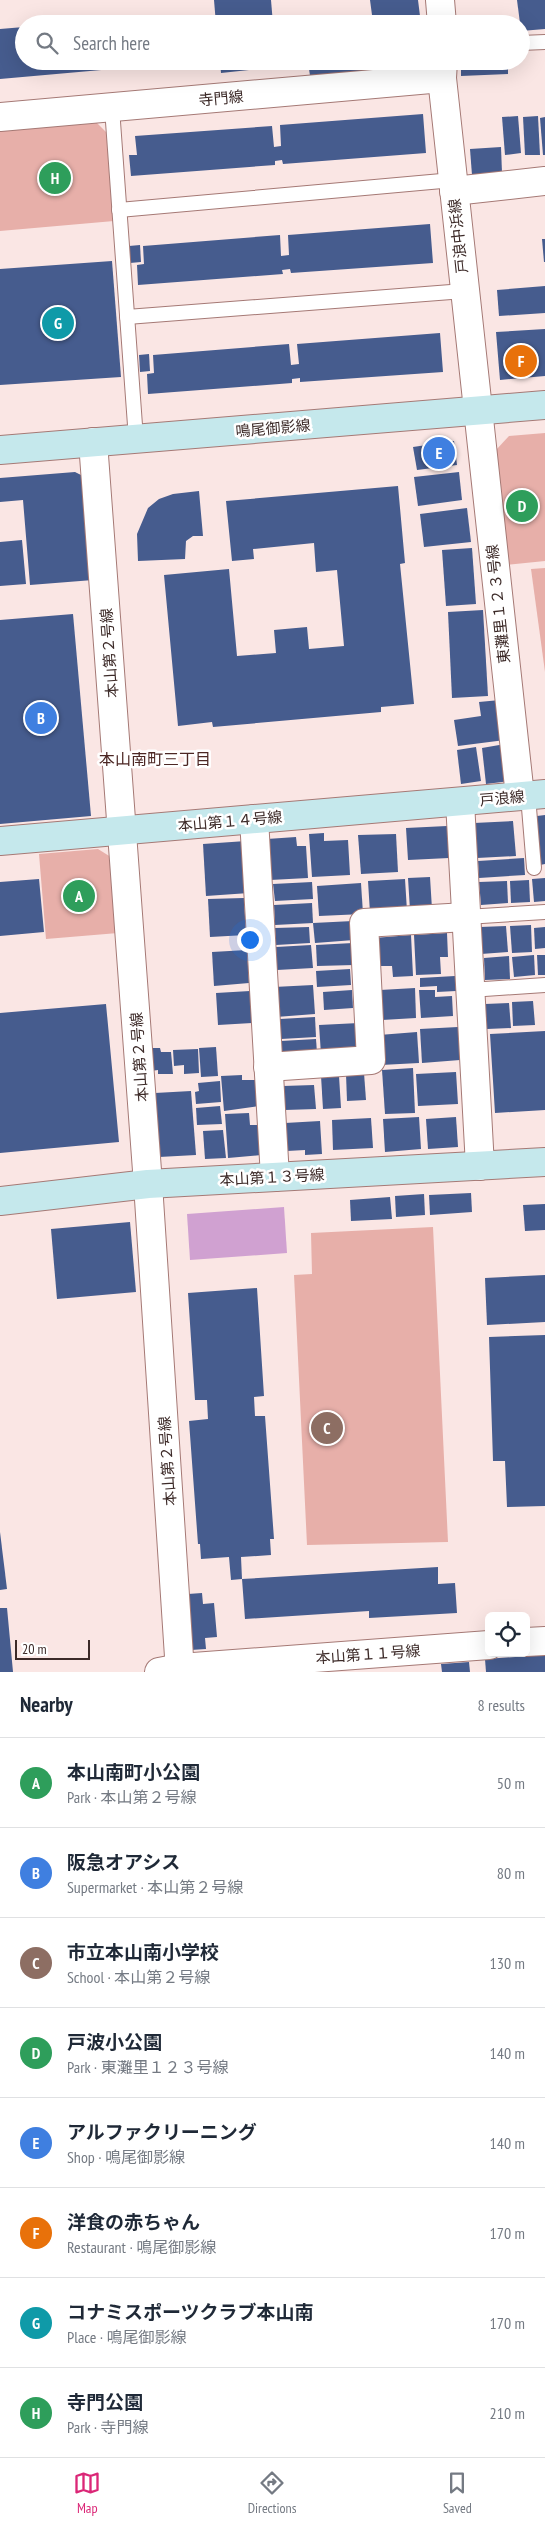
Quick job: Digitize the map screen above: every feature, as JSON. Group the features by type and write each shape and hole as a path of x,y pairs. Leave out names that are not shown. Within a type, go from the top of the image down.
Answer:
{"street":[{"path":"440,0 441,15"},
{"name":"寺門線","path":"0,117 112,108 443,70"},
{"name":"戸浪中浜線","path":"443,70 477,411"},
{"path":"453,185 545,181"},
{"name":"鳴尾御影線","path":"0,450 545,405"},
{"name":"東灘里１２３号線","path":"477,411 531,795"},
{"name":"本山第２号線","path":"93,442 148,1184 173,1671"},
{"name":"戸浪線","path":"460,802 531,795"},
{"path":"460,802 480,1166"},
{"name":"本山第１４号線","path":"0,841 460,802"},
{"path":"254,819 275,1177"},
{"path":"268,1067 371,1060 364,924 466,916"},
{"name":"本山第１３号線","path":"0,1201 148,1184 545,1162"},
{"path":"530,1642 545,1641"},
{"name":"本山第１１号線","path":"173,1671 485,1645"}],"lane":[{"path":"530,43 545,42"},
{"path":"112,108 136,439"},
{"path":"120,210 453,185"},
{"path":"127,317 464,291"},
{"path":"531,795 534,868"},
{"path":"466,916 545,912"},
{"path":"470,990 545,985"}],"shaded area":[{"path":"97,123 108,134 114,221 0,231 0,131"},
{"path":"545,433 545,561 506,565 495,451 509,436"},
{"path":"545,568 545,672 531,569"},
{"path":"98,849 114,859 118,933 46,939 39,854"},
{"path":"284,1207 287,1253 190,1260 187,1214"},
{"path":"433,1227 448,1542 307,1545 294,1275 312,1274 311,1233"}],"building":[{"path":"214,0 271,0 272,15 215,15"},
{"path":"370,0 418,0 420,15 372,15"},
{"path":"517,0 545,0 545,29 530,30 530,15 519,15"},
{"path":"15,28 15,70 101,70 0,79 0,29"},
{"path":"221,70 250,70 221,73"},
{"path":"309,70 373,70 310,76"},
{"path":"461,70 508,70 508,74 461,76"},
{"path":"423,114 426,153 283,164 282,160 275,161 275,165 131,176 129,155 137,155 135,136 272,126 274,147 281,146 280,125"},
{"path":"518,116 521,153 505,155 502,117"},
{"path":"538,116 540,155 525,155 523,117"},
{"path":"545,117 545,155 543,155 540,118"},
{"path":"501,147 502,173 472,175 470,149"},
{"path":"430,224 433,263 291,273 290,269 282,270 283,274 138,285 137,265 144,264 143,246 280,235 281,256 289,255 288,235"},
{"path":"542,239 545,239 545,262 544,262"},
{"path":"140,245 141,262 130,263 129,246"},
{"path":"112,261 121,377 0,385 0,269"},
{"path":"545,286 545,313 499,316 497,290"},
{"path":"545,329 545,376 500,380 496,332"},
{"path":"440,333 443,372 300,382 300,378 292,379 292,383 148,394 147,374 154,373 153,355 289,344 291,365 299,364 297,344"},
{"path":"149,354 150,371 140,372 139,355"},
{"path":"454,441 457,465 417,470 413,447"},
{"path":"75,472 85,477 93,580 30,585 23,500 0,502 0,478"},
{"path":"459,472 462,500 418,506 414,477"},
{"path":"398,486 405,563 400,564 414,704 381,707 381,712 213,727 212,722 178,726 164,575 229,569 237,656 276,653 274,630 307,627 309,649 344,646 337,570 316,572 314,543 253,549 254,559 232,561 226,501"},
{"path":"199,491 203,536 193,536 186,541 185,559 138,561 137,534 148,508 159,499 173,494"},
{"path":"467,508 471,542 424,547 420,514"},
{"path":"22,540 26,584 0,586 0,542"},
{"path":"472,548 476,604 446,606 442,550"},
{"path":"483,610 488,696 452,698 448,612"},
{"path":"73,614 91,816 0,824 0,620"},
{"path":"500,700 505,740 458,746 454,720 481,716 479,702"},
{"path":"505,744 510,781 486,784 482,748"},
{"path":"476,747 481,781 461,784 457,750"},
{"path":"545,815 545,864 540,865 537,816"},
{"path":"513,821 516,856 477,858 474,823"},
{"path":"447,826 449,858 408,860 406,828"},
{"path":"324,833 324,841 348,840 350,875 312,877 309,834"},
{"path":"396,834 398,872 361,874 358,835"},
{"path":"296,837 297,846 306,846 308,878 270,880 267,839"},
{"path":"246,841 249,893 206,896 203,844"},
{"path":"524,858 525,875 479,878 478,861"},
{"path":"430,877 432,909 410,910 408,878"},
{"path":"545,878 545,901 534,902 532,879"},
{"path":"39,879 44,932 0,936 0,882"},
{"path":"405,879 407,911 370,913 368,881"},
{"path":"529,880 530,902 511,903 510,881"},
{"path":"507,881 508,903 481,905 479,882"},
{"path":"312,882 313,899 275,901 273,884"},
{"path":"361,883 363,914 319,916 317,886"},
{"path":"244,898 246,935 210,937 208,899"},
{"path":"312,903 313,923 275,925 274,905"},
{"path":"353,921 354,940 315,943 313,923"},
{"path":"531,925 532,952 512,953 510,926"},
{"path":"506,926 508,952 481,954 480,927"},
{"path":"309,927 310,943 276,945 275,928"},
{"path":"545,927 545,948 535,949 534,928"},
{"path":"447,933 448,957 440,957 441,974 416,975 414,935"},
{"path":"411,935 413,976 393,977 392,966 376,966 374,938"},
{"path":"353,943 354,965 317,966 316,945"},
{"path":"311,945 313,968 277,970 276,947"},
{"path":"247,950 249,983 214,986 212,952"},
{"path":"534,955 535,975 514,977 512,957"},
{"path":"537,955 545,955 545,975 538,975"},
{"path":"509,956 510,979 485,980 484,958"},
{"path":"350,969 351,985 317,987 316,971"},
{"path":"455,976 456,991 437,992 437,986 420,987 420,978"},
{"path":"313,985 315,1014 276,1017 274,987"},
{"path":"415,988 416,1018 382,1020 380,990"},
{"path":"352,990 353,1008 324,1010 323,992"},
{"path":"419,990 435,990 435,997 452,996 453,1016 421,1018"},
{"path":"250,991 252,1023 218,1025 216,993"},
{"path":"533,1001 535,1025 513,1026 512,1002"},
{"path":"509,1003 511,1028 487,1029 485,1004"},
{"path":"106,1004 119,1142 0,1153 0,1013"},
{"path":"315,1017 316,1037 281,1039 280,1019"},
{"path":"359,1023 360,1051 321,1054 319,1025"},
{"path":"458,1027 460,1060 422,1063 420,1029"},
{"path":"545,1031 545,1110 495,1113 490,1034"},
{"path":"417,1032 419,1063 381,1065 379,1035"},
{"path":"316,1039 317,1053 282,1055 281,1041"},
{"path":"216,1047 218,1076 201,1077 199,1048"},
{"path":"149,1048 160,1048 161,1052 171,1052 173,1074 158,1074 158,1070 151,1071"},
{"path":"198,1049 199,1073 184,1074 184,1065 174,1066 173,1050"},
{"path":"413,1068 415,1113 385,1114 382,1070"},
{"path":"456,1072 458,1104 418,1106 416,1074"},
{"path":"364,1073 366,1100 347,1101 346,1074"},
{"path":"242,1075 242,1080 258,1080 259,1106 224,1111 221,1076"},
{"path":"321,1076 339,1076 341,1108 323,1109"},
{"path":"220,1081 221,1102 196,1104 195,1092 199,1091 198,1083"},
{"path":"314,1085 316,1109 285,1110 283,1086"},
{"path":"191,1091 196,1155 159,1157 155,1093"},
{"path":"220,1106 222,1124 197,1125 196,1108"},
{"path":"249,1113 250,1125 258,1125 261,1155 228,1158 225,1114"},
{"path":"419,1117 421,1149 385,1152 383,1119"},
{"path":"456,1117 458,1147 428,1149 426,1119"},
{"path":"371,1118 373,1148 333,1150 332,1120"},
{"path":"320,1121 322,1154 305,1155 305,1150 287,1151 285,1123"},
{"path":"223,1130 226,1158 205,1159 203,1131"},
{"path":"471,1193 472,1212 430,1215 429,1195"},
{"path":"424,1194 425,1215 396,1217 395,1196"},
{"path":"390,1197 392,1219 351,1221 350,1200"},
{"path":"545,1204 545,1230 525,1231 523,1205"},
{"path":"130,1222 136,1292 57,1299 51,1229"},
{"path":"545,1275 545,1322 487,1325 485,1278"},
{"path":"257,1288 264,1396 254,1397 255,1416 265,1416 274,1539 270,1539 271,1555 241,1557 242,1579 231,1580 229,1557 201,1559 200,1544 198,1544 189,1421 208,1419 207,1400 195,1400 188,1293"},
{"path":"545,1335 545,1506 507,1507 505,1461 493,1461 489,1337"},
{"path":"0,1532 7,1589 0,1590"},
{"path":"438,1567 438,1584 455,1583 457,1613 369,1618 369,1611 245,1619 242,1579"},
{"path":"202,1593 203,1604 214,1603 217,1637 205,1638 206,1649 191,1650 188,1594"},
{"path":"0,1608 7,1608 13,1672 0,1672"},
{"path":"545,1655 545,1672 486,1672 485,1659"},
{"path":"469,1662 470,1672 442,1672 441,1664"}],"place":[{"name":"寺門公園","path":"55,178"},
{"name":"コナミスポーツクラブ本山南","path":"58,323"},
{"name":"洋食の赤ちゃん","path":"521,361"},
{"name":"アルファクリーニング","path":"439,453"},
{"name":"戸波小公園","path":"522,506"},
{"name":"阪急オアシス","path":"41,718"},
{"name":"本山南町小公園","path":"79,896"},
{"name":"市立本山南小学校","path":"327,1428"}],"district":[{"name":"本山南町三丁目","path":"155,759"}]}
